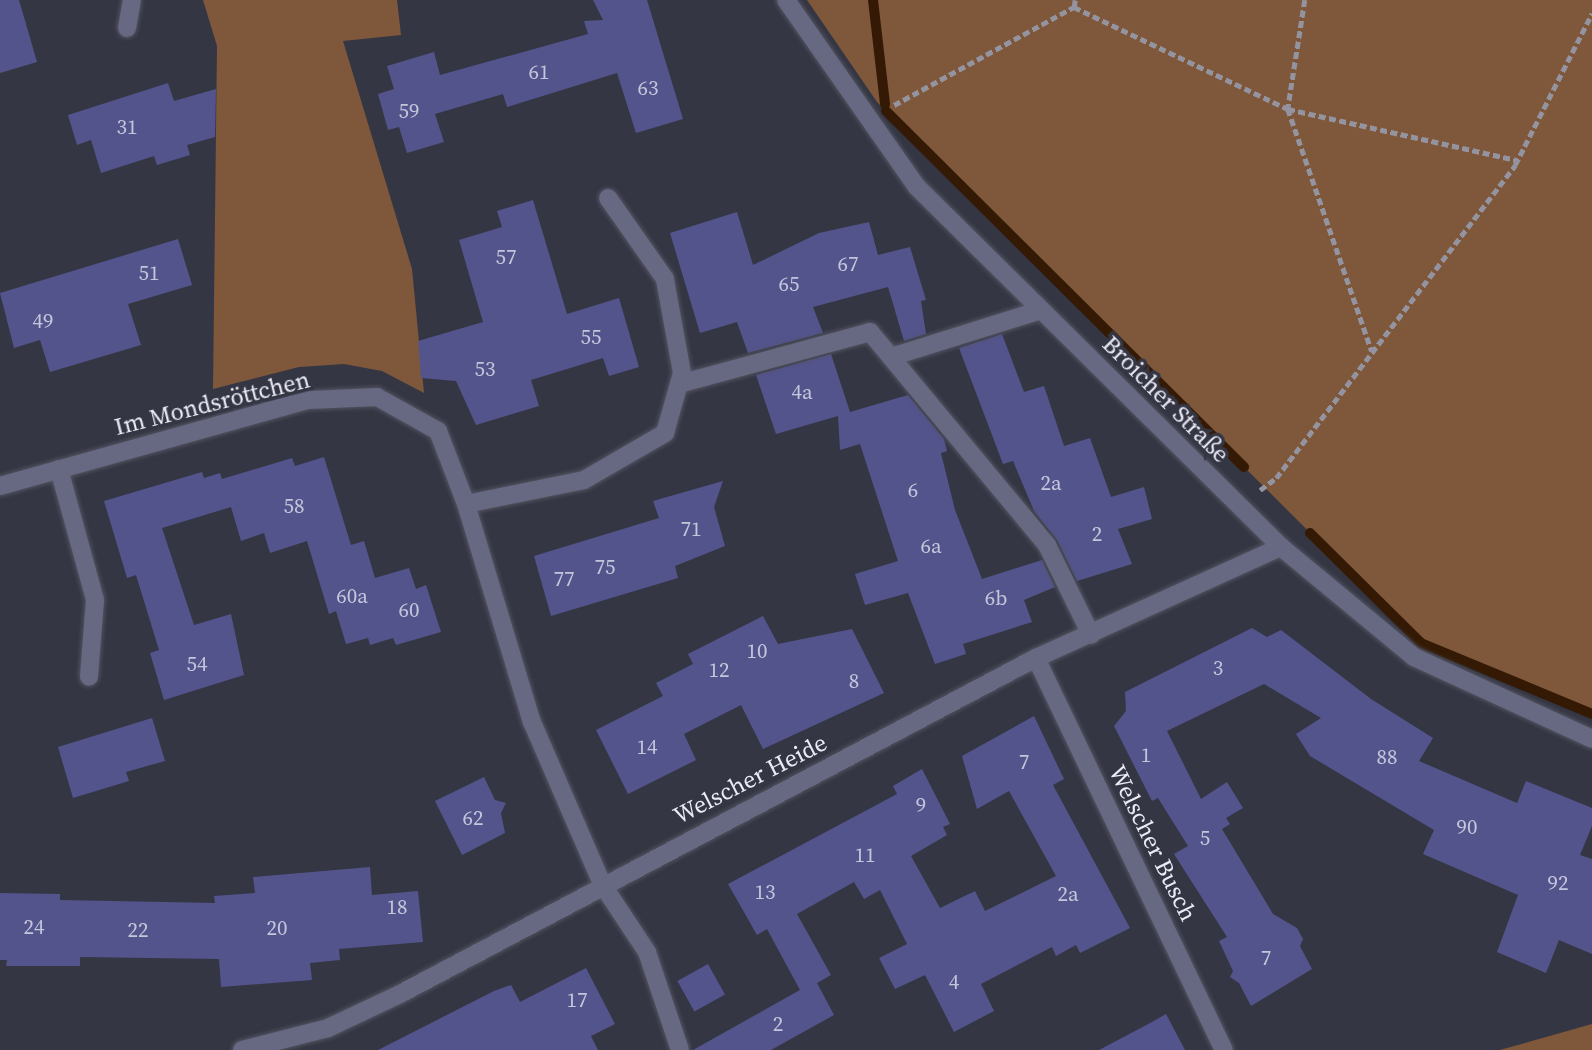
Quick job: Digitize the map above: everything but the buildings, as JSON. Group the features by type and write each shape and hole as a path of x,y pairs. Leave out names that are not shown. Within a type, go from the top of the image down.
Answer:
{"street":[{"path":"127,28 132,0"},
{"name":"Broicher Straße","path":"786,0 916,186 1281,547 1414,657 1592,739"},
{"path":"466,504 584,481 665,433 682,373 665,279 608,198"},
{"path":"891,357 1041,310"},
{"path":"679,384 870,332 1047,545 1091,635"},
{"name":"Im Mondsröttchen","path":"0,486 309,400 377,397 438,431 466,504 532,722 602,884 647,952 680,1050"},
{"path":"59,469 95,600 89,677"},
{"name":"Welscher Heide","path":"242,1050 261,1048 351,1017 1036,658 1281,547"},
{"name":"Welscher Busch","path":"1036,658 1224,1050"}],"path":[{"path":"1074,7 1075,0"},
{"path":"1305,0 1288,109 1372,352"},
{"path":"869,119 1074,7"},
{"path":"1074,7 1288,109 1517,160"},
{"path":"1239,507 1276,478 1517,160 1592,13"}],"shaded area":[{"path":"203,0 397,0 401,35 343,41 412,269 424,393 382,371 344,364 299,367 213,389 217,46"},
{"path":"807,0 1592,0 1592,714 1421,643 877,102"},
{"path":"1592,1024 1592,1050 1500,1050"}],"waterway":[{"path":"873,0 885,104"},
{"path":"886,111 1244,467"},
{"path":"1310,533 1421,643 1592,714"}]}
